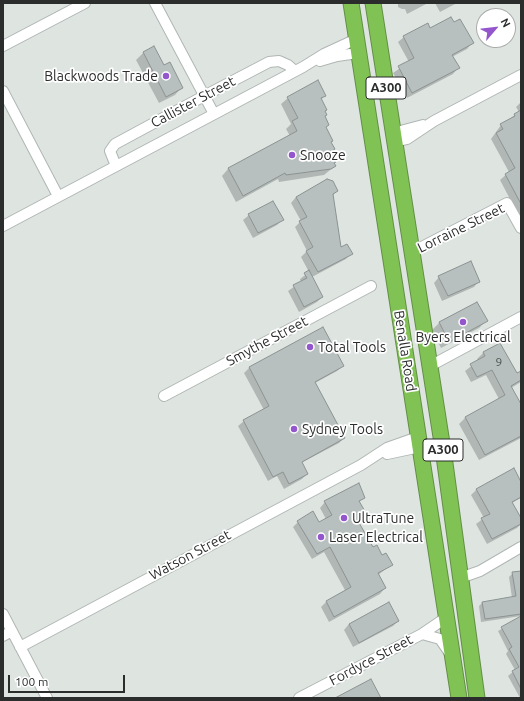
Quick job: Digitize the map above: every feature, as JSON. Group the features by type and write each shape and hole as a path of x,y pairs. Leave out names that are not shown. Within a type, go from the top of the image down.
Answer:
{"highway":[{"name":"Benalla Road","path":"351,3 459,698"},
{"name":"Benalla Road","path":"373,3 442,439 477,698"},
{"path":"358,47 379,43"},
{"path":"372,140 394,137"},
{"path":"414,410 425,408 436,402"},
{"path":"419,442 442,439"},
{"path":"440,577 460,574"}],"street":[{"path":"3,46 85,3"},
{"path":"155,3 214,114"},
{"name":"Callister Street","path":"3,226 299,69 334,48 358,47"},
{"name":"Callister Street","path":"116,166 110,151 115,144 204,96 270,62 279,61 299,69"},
{"path":"394,137 434,121 521,75"},
{"path":"3,91 58,196"},
{"name":"Lorraine Street","path":"412,252 507,203 521,228"},
{"name":"Smythe Street","path":"164,396 371,286"},
{"path":"430,366 521,317"},
{"name":"Watson Street","path":"20,647 361,465 387,448 419,442"},
{"path":"460,574 521,547"},
{"path":"3,614 7,633 20,647 47,698"},
{"name":"Fordyce Street","path":"299,698 422,634 446,617"},
{"name":"Fordyce Street","path":"422,634 440,639 453,657"}],"building":[{"path":"451,17 454,22 460,19 474,43 452,55 460,68 412,93 398,66 414,58 403,36 428,23 430,28"},
{"name":"Blackwoods Trade","path":"154,46 164,65 170,62 183,88 166,97 143,52"},
{"name":"Snooze","path":"318,80 326,96 321,98 327,110 325,111 327,115 325,116 329,125 326,127 333,141 331,142 335,149 331,152 336,162 334,163 336,166 331,169 286,175 285,173 243,196 228,168 297,131 292,121 298,118 287,97"},
{"path":"521,110 521,204 505,174 515,168 496,133 503,129 500,124 515,116 514,114"},
{"path":"327,179 333,181 338,191 333,194 341,247 347,244 353,254 318,272 306,251 313,247 299,221 307,217 296,197"},
{"path":"273,201 284,220 258,233 248,214"},
{"path":"471,261 480,282 448,296 438,276"},
{"path":"309,270 323,297 304,307 293,285 307,278 304,273"},
{"name":"Byers Electrical","path":"477,302 488,321 449,342 439,322"},
{"path":"323,327 344,366 315,382 345,438 302,462 308,474 289,484 283,472 273,477 243,420 269,406 249,367"},
{"path":"500,343 517,373 521,371 521,380 511,386 521,404 521,436 485,455 465,417 505,395 492,370 477,377 470,364 485,356 483,352"},
{"path":"514,468 521,482 521,497 512,502 521,518 521,524 492,539 481,518 490,514 476,489"},
{"path":"359,483 365,498 359,501 366,513 360,516 362,519 358,521 373,547 377,545 382,555 386,553 393,565 378,573 386,588 334,617 326,601 351,587 330,547 317,554 297,521 313,511 319,522 332,515 324,501"},
{"path":"521,571 521,614 485,619 482,602 516,596 512,572"},
{"path":"389,602 399,621 359,643 349,624"},
{"path":"521,616 521,689 512,671 519,667 509,649 512,647 501,627"},
{"path":"371,679 381,698 335,698"}],"place":[{"name":"Blackwoods Trade","path":"166,76"},
{"name":"Snooze","path":"292,155"},
{"name":"Byers Electrical","path":"463,322"},
{"name":"Total Tools","path":"310,347"},
{"name":"Sydney Tools","path":"294,429"},
{"name":"UltraTune","path":"344,518"},
{"name":"Laser Electrical","path":"321,537"}]}
